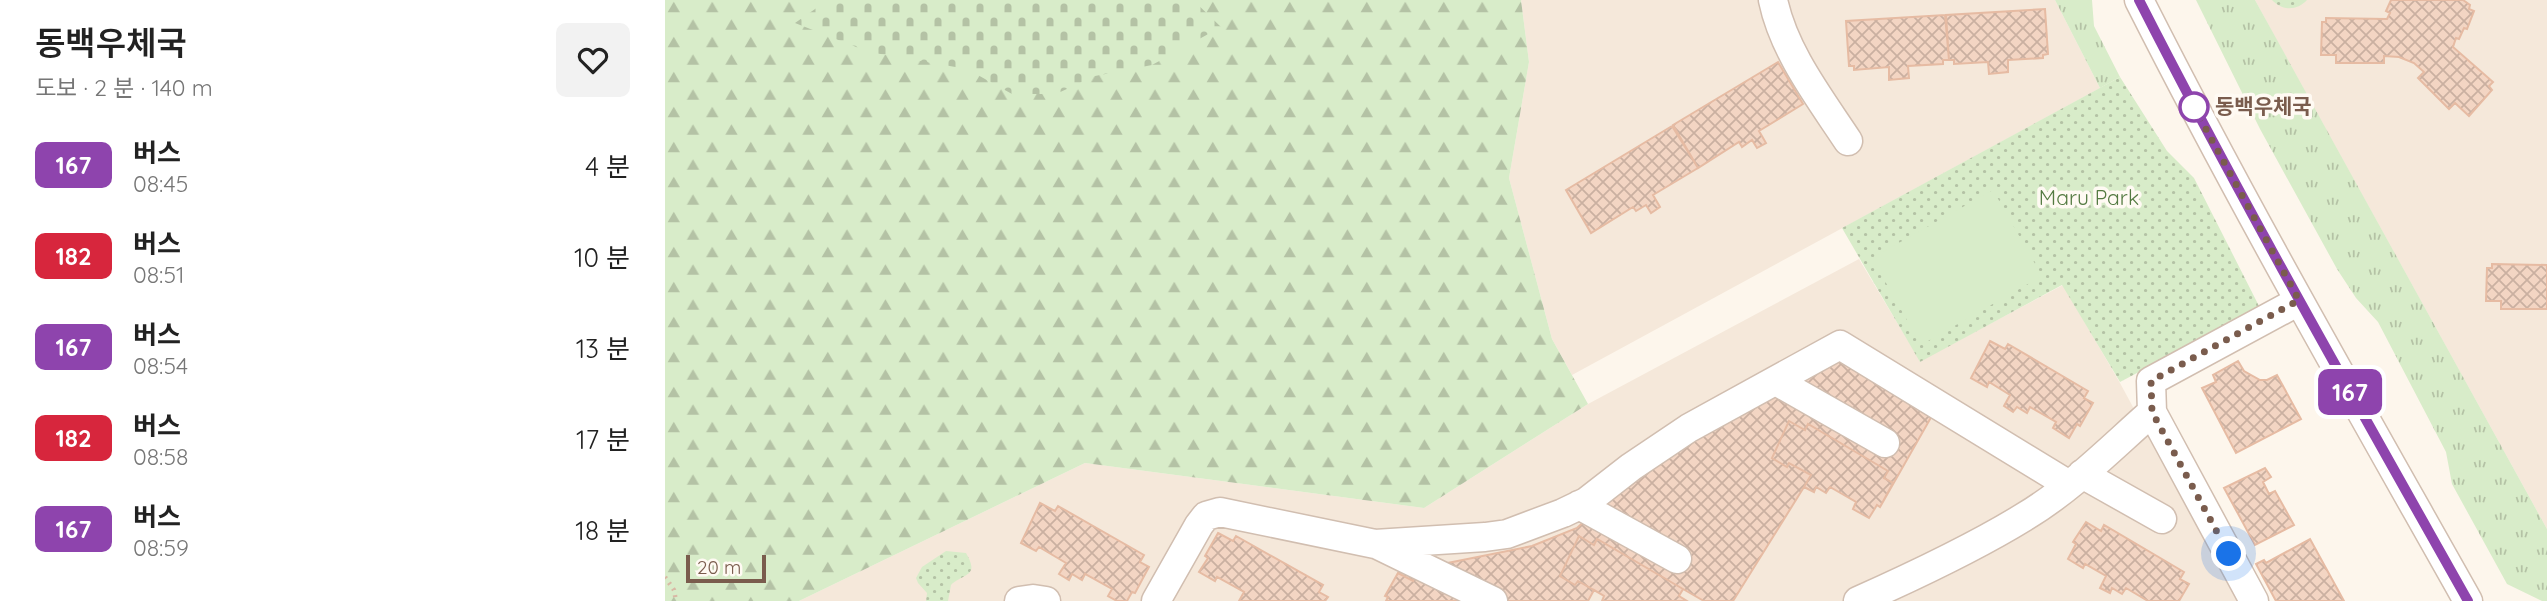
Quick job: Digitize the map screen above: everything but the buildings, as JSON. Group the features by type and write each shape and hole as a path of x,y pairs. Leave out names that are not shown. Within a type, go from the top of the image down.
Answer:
{"street":[{"path":"1773,0 1784,36 1798,64 1848,141"},
{"path":"2139,0 2299,300 2468,601"},
{"path":"2254,601 2152,412 2151,381 2299,300"},
{"path":"1375,544 1507,534 1579,505 1689,428 1840,345 2075,479 2162,519"},
{"path":"1776,381 1885,443"},
{"path":"1857,601 2026,516 2075,479 2152,412"},
{"path":"1579,505 1677,559"},
{"path":"1156,601 1206,516 1220,512 1375,544 1493,601"},
{"path":"1019,601 1033,598 1046,601"}],"path":[{"path":"665,577 674,590 676,601"}],"shaded area":[{"path":"1521,0 2055,0 2100,88 1572,375 1552,339 1509,178 1529,62"},
{"path":"2255,0 2547,0 2547,529 2275,37"},
{"path":"1859,259 1920,361 2063,285 2120,383 2238,601 799,601 1085,463 1424,508 1588,404"}],"green space":[{"path":"665,0 1521,0 1529,62 1509,178 1552,339 1588,404 1424,508 1085,463 799,601 665,601"},
{"path":"828,0 1193,0 1221,27 1152,65 1095,76 1056,94 1012,94 967,69 869,52 795,23"},
{"path":"2055,0 2092,0 2094,26 2120,77 2100,88"},
{"path":"2196,0 2255,0 2547,529 2547,601 2507,584 2452,484 2446,452 2378,322 2356,298 2337,269 2260,129"},
{"path":"2272,0 2307,0 2299,6 2289,8"},
{"name":"Maru Park","path":"2120,77 2167,151 2194,178 2260,308 2120,382 2062,285 1920,362 1842,228"},
{"path":"1993,190 2042,276 1921,345 1872,258"},
{"path":"946,551 966,553 971,571 951,585 948,601 926,601 927,593 916,578 922,567"}],"bus line":[{"name":"167","path":"2139,0 2299,300 2468,601"}],"place":[{"name":"동백우체국","path":"2194,107"}],"route":[{"path":"2194,107 2299,300 2151,381 2152,412 2229,554"}]}
